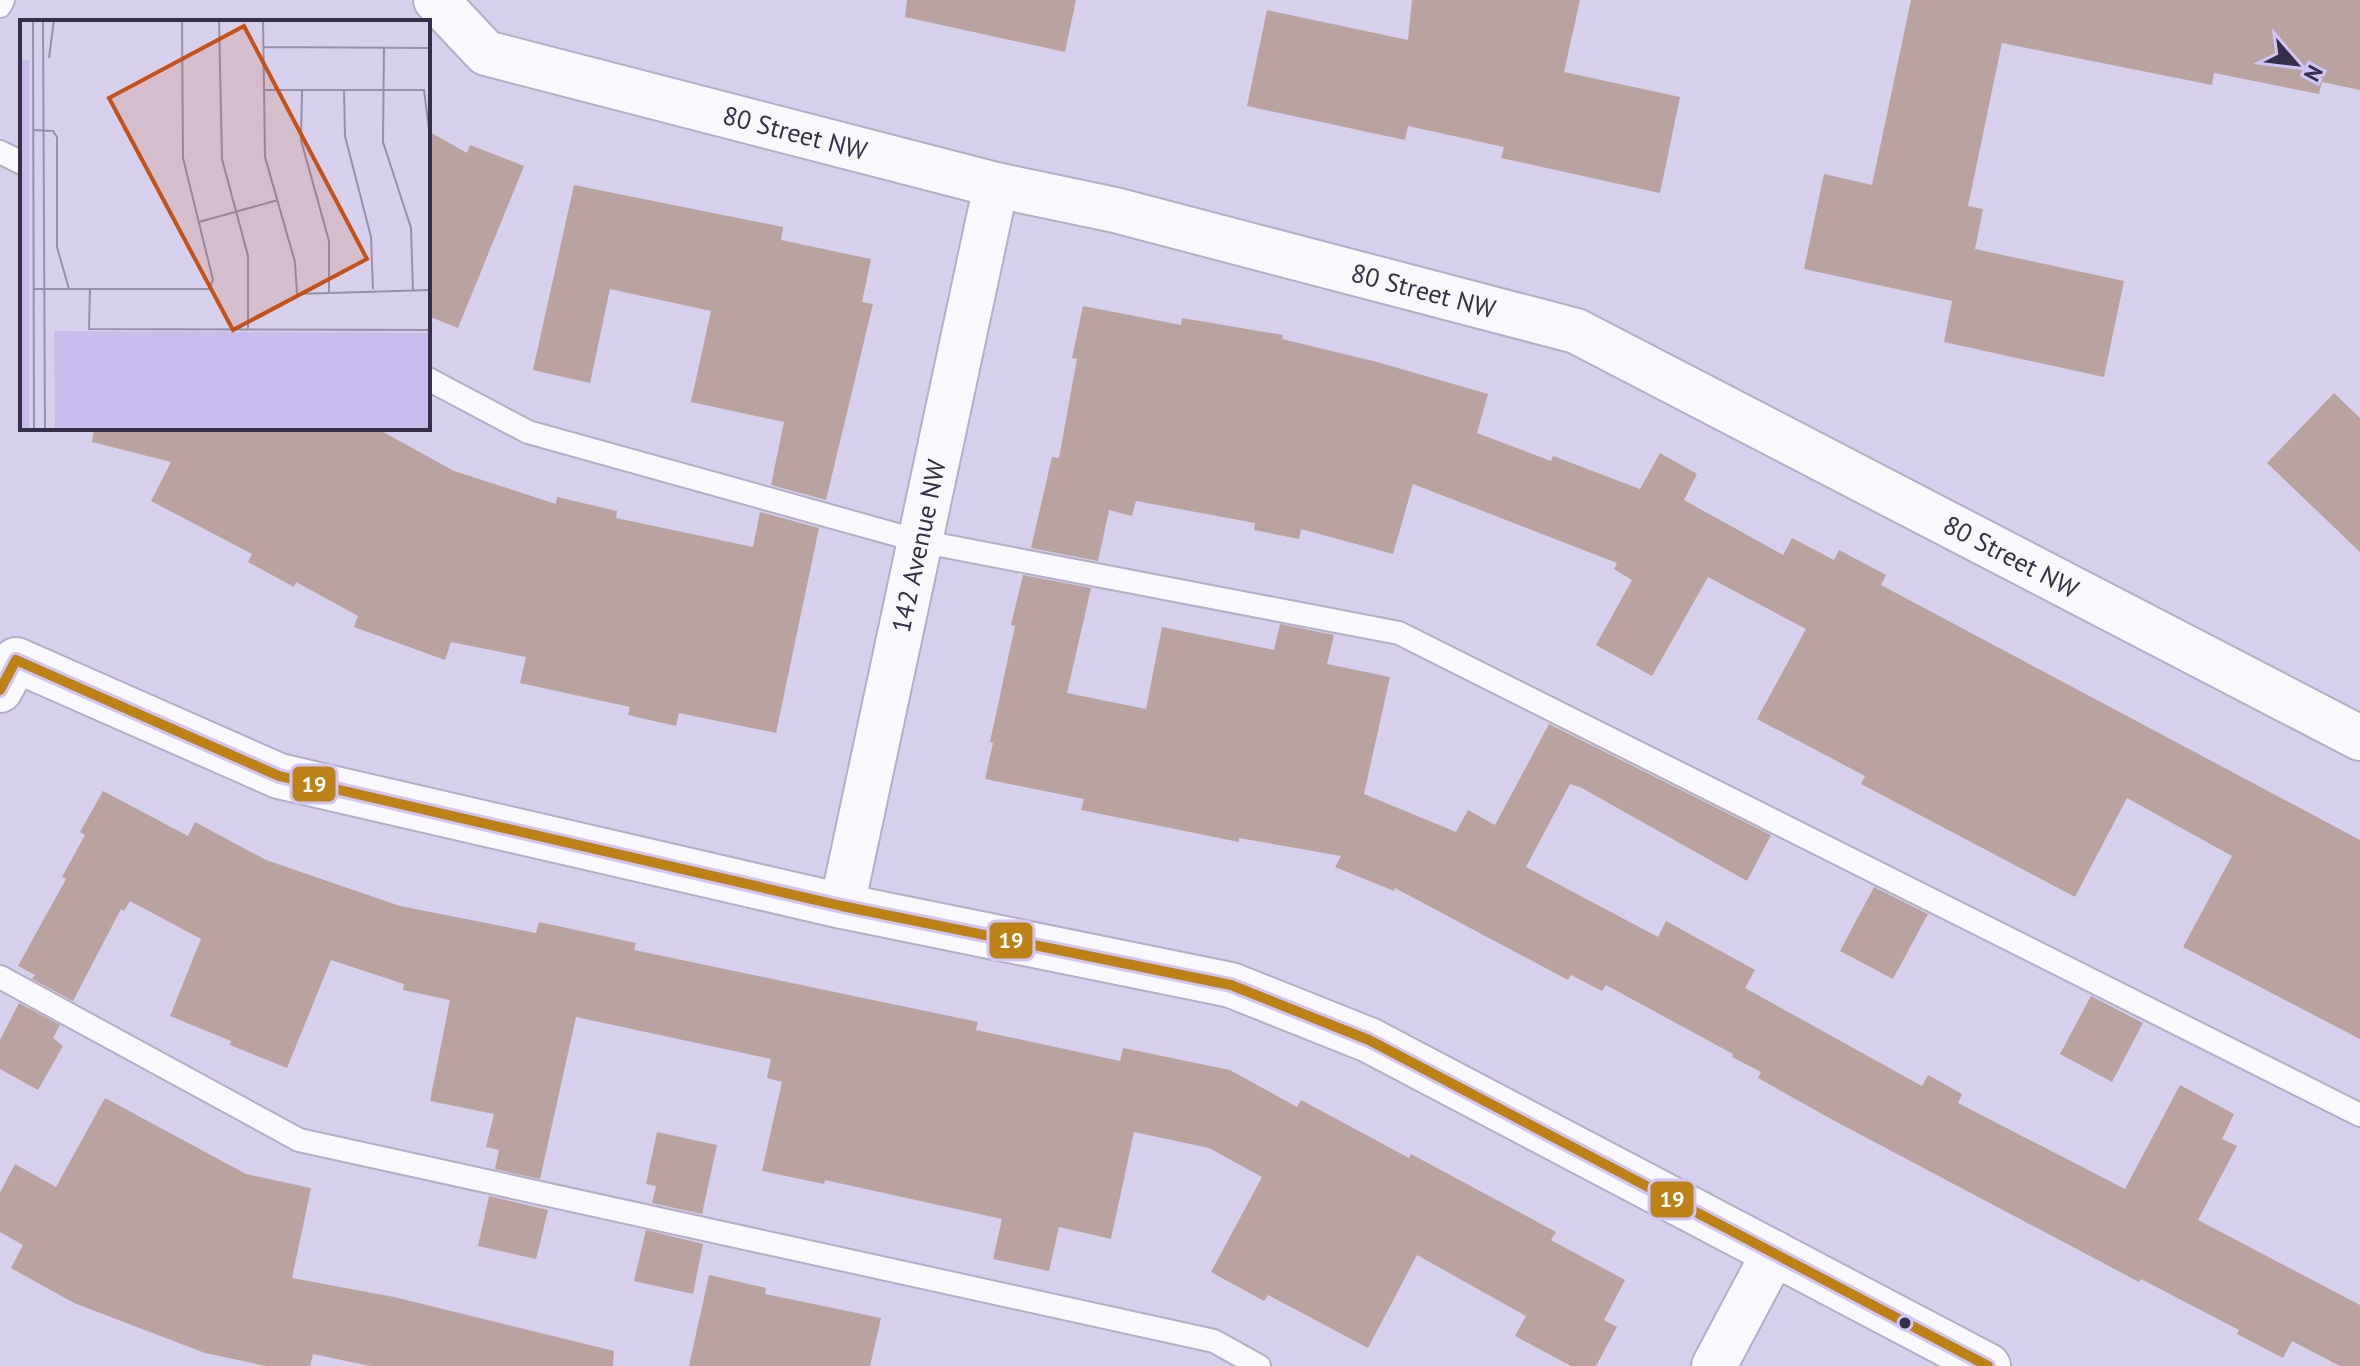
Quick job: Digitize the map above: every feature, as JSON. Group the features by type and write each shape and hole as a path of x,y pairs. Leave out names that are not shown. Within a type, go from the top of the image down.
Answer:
{"street":[{"name":"80 Street NW","path":"436,0 486,53 996,185 1115,210 1576,331 2360,738"},
{"name":"142 Avenue NW","path":"842,906 996,185"},
{"path":"8,675 279,776 842,906 1231,985 1369,1040 1988,1366"},
{"path":"1714,1366 1774,1253"}],"lane":[{"path":"0,6 3,0"},
{"path":"0,152 20,162"},
{"path":"430,380 528,432 919,541 1399,633 2360,1115"},
{"path":"0,977 299,1140 1214,1341 1259,1366"}],"building":[{"path":"907,0 1076,0 1065,52 905,17"},
{"path":"1412,0 1580,0 1564,72 1680,97 1660,193 1501,158 1504,147 1408,126 1405,140 1247,106 1267,10 1408,40"},
{"path":"1911,0 2360,0 2360,90 2322,82 2319,94 2214,73 2212,85 2002,43 1968,206 1983,209 1975,249 2124,281 2104,377 1944,342 1952,301 1804,269 1824,174 1872,185"},
{"path":"430,132 467,153 470,145 524,166 458,328 430,317"},
{"path":"574,185 783,227 781,240 871,259 862,302 873,304 826,500 771,485 784,422 691,402 711,311 610,289 590,383 533,370"},
{"path":"1083,306 1181,325 1182,318 1283,335 1282,339 1488,394 1477,433 1551,461 1553,456 1640,489 1660,453 1697,474 1684,500 1783,555 1792,538 1834,560 1839,550 1886,575 1881,585 2360,840 2360,1039 2183,947 2232,856 2127,798 2075,897 1861,784 1865,776 1757,719 1806,629 1708,577 1652,676 1596,645 1632,580 1614,569 1617,563 1413,484 1393,554 1301,529 1299,539 1254,530 1255,523 1136,501 1132,516 1109,510 1098,561 1031,548 1052,457 1059,458 1077,359 1072,358"},
{"path":"2334,393 2360,418 2360,552 2267,463"},
{"path":"94,430 380,430 454,471 556,504 557,497 617,511 616,518 753,547 760,512 819,528 776,733 679,713 676,726 628,715 630,707 520,683 526,657 451,642 445,660 354,627 358,616 296,582 294,587 248,562 252,554 151,501 171,462 92,442"},
{"path":"1023,575 1091,588 1067,693 1146,709 1162,627 1274,650 1280,624 1334,635 1327,664 1390,677 1364,794 1456,832 1468,810 1495,825 1549,724 1771,835 1747,881 1570,784 1526,867 1658,937 1666,921 1755,970 1745,988 1922,1086 1928,1075 1962,1094 1958,1103 2125,1189 2180,1085 2234,1114 2222,1139 2237,1146 2198,1220 2360,1305 2360,1366 2340,1366 2292,1341 2283,1358 2237,1334 2239,1330 2141,1279 2139,1282 1831,1119 1758,1078 1761,1072 1732,1057 1733,1054 1606,985 1602,991 1571,975 1568,980 1395,888 1394,891 1335,867 1341,856 1239,838 1239,842 1081,810 1084,799 985,779 1015,626 1011,625"},
{"path":"103,791 188,836 195,822 266,860 400,906 536,933 539,922 636,943 634,950 978,1022 976,1030 1120,1061 1123,1048 1230,1070 1297,1107 1301,1100 1409,1158 1411,1154 1556,1232 1551,1240 1625,1280 1604,1320 1617,1327 1596,1366 1571,1366 1515,1336 1526,1316 1417,1255 1368,1348 1268,1295 1264,1301 1211,1272 1262,1177 1209,1148 1134,1132 1111,1239 1059,1227 1049,1271 993,1259 1002,1219 825,1180 824,1184 762,1171 782,1082 767,1078 771,1059 576,1017 540,1179 495,1169 499,1150 486,1147 494,1114 430,1101 450,1000 403,990 404,984 331,960 287,1068 170,1016 201,939 130,901 124,911 121,909 73,1001 32,979 35,975 18,966 66,879 62,877 85,835 80,832"},
{"path":"1874,887 1928,914 1893,979 1840,951"},
{"path":"2091,996 2143,1023 2112,1082 2060,1054"},
{"path":"19,1003 60,1025 53,1038 63,1046 38,1090 0,1069 0,1040"},
{"path":"105,1098 246,1174 311,1188 292,1278 394,1297 614,1351 613,1366 370,1366 313,1354 310,1366 266,1366 205,1353 74,1303 11,1268 23,1245 0,1232 0,1193 15,1164 56,1187"},
{"path":"657,1132 717,1145 702,1214 652,1203 656,1186 646,1184"},
{"path":"489,1196 548,1210 536,1259 478,1246"},
{"path":"646,1230 703,1244 693,1294 634,1281"},
{"path":"709,1275 766,1288 765,1294 881,1318 870,1366 689,1366"}],"transit line":[{"name":"19","path":"0,690 16,660 279,776 842,906 1231,985 1369,1040 1988,1366"}]}
